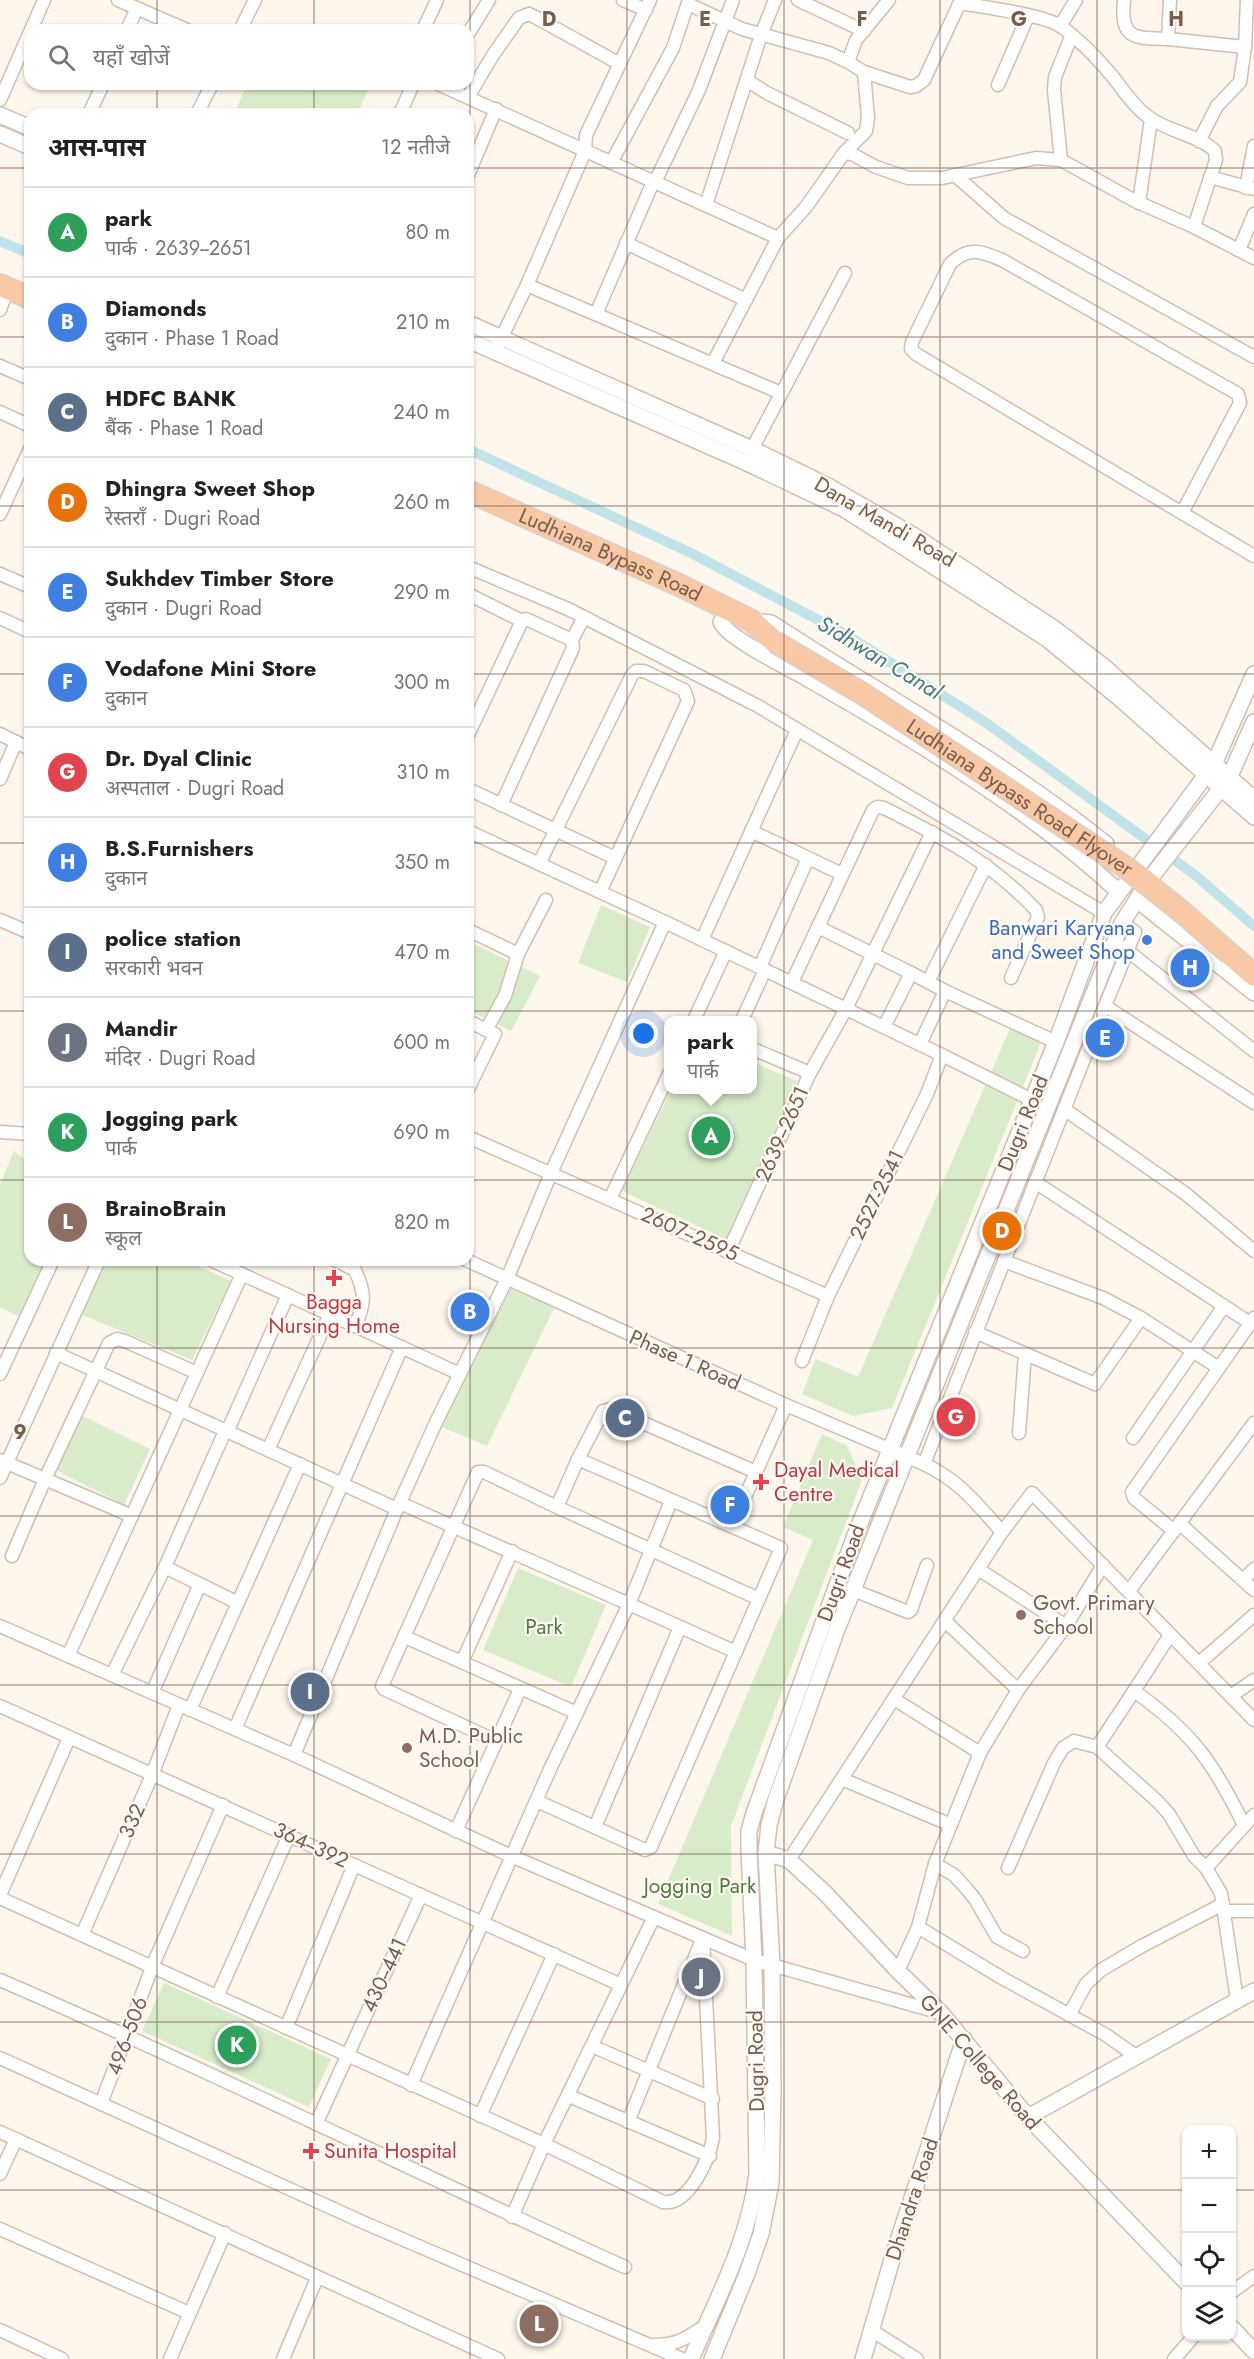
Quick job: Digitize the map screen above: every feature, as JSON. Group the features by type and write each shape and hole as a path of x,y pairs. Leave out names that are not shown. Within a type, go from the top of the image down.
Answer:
{"highway":[{"path":"1,298 24,298"},
{"path":"1,298 24,308"},
{"name":"Ludhiana Bypass Road","path":"474,493 679,585 752,621"},
{"name":"Ludhiana Bypass Road","path":"474,506 674,595 721,622"},
{"name":"Ludhiana Bypass Road Flyover","path":"752,621 772,640 862,694 1128,870 1182,912 1254,975"},
{"name":"Ludhiana Bypass Road Flyover","path":"721,622 750,636 772,640"}],"street":[{"path":"34,24 44,0"},
{"path":"118,0 173,24"},
{"path":"243,24 255,0"},
{"path":"426,24 437,0"},
{"path":"474,24 489,0"},
{"path":"499,345 585,151 586,135 648,5 622,0"},
{"path":"596,314 654,182 699,90 733,0"},
{"path":"706,205 761,35 775,0"},
{"path":"848,62 856,40 889,0"},
{"path":"1060,26 1076,0"},
{"path":"1124,0 1122,20 1128,31 1138,38 1245,47"},
{"path":"1168,39 1170,0"},
{"path":"1199,141 1217,106 1240,82 1245,47 1247,0"},
{"path":"611,163 673,48 689,2 761,35 818,50 848,62 864,72 910,87 924,80 931,68 960,1 1028,16 1060,26 1107,70 1139,110 1151,120 1199,141 1215,151 1216,160 1194,227"},
{"path":"805,2 864,31"},
{"path":"130,24 137,8"},
{"path":"474,87 519,18 525,15 535,17 620,64"},
{"path":"998,85 1028,16"},
{"path":"1061,160 1054,90 1055,77 1071,37"},
{"path":"0,100 24,47"},
{"path":"713,363 778,237 806,207 837,161 866,131 868,118 864,72"},
{"path":"748,81 848,133"},
{"path":"92,108 100,90"},
{"path":"201,108 209,90"},
{"path":"403,108 410,90"},
{"path":"452,90 778,237"},
{"path":"468,97 472,90"},
{"path":"474,161 496,109"},
{"path":"0,115 24,125"},
{"path":"1139,203 1151,120"},
{"path":"0,134 24,144"},
{"path":"1210,177 1250,188 1254,146"},
{"path":"844,153 852,154 876,167 908,178 942,178 1035,158 1061,160 1139,203 1194,227 1254,258"},
{"path":"955,175 1004,218 1254,357"},
{"path":"1239,250 1254,214"},
{"path":"627,243 746,300"},
{"path":"1182,513 1240,403 1238,394 1002,260 982,252 968,252 960,255 950,264 912,342 911,349 916,354 1182,513 1254,556"},
{"path":"752,449 845,273"},
{"path":"527,285 781,393"},
{"name":"Dana Mandi Road","path":"474,327 499,345 752,449 828,486 916,537 1026,609 1103,666 1225,784 1254,799"},
{"path":"474,341 499,345 844,509 1047,639 1210,770"},
{"path":"0,366 24,376"},
{"path":"0,412 24,423"},
{"path":"0,514 24,462"},
{"path":"474,570 584,618 759,706 1104,913"},
{"path":"0,574 24,584"},
{"path":"474,597 522,621 526,619 572,640"},
{"path":"0,618 24,629"},
{"path":"501,804 573,648 572,640 584,618"},
{"path":"474,722 522,621"},
{"path":"752,621 771,623 919,714 1076,820 1254,963"},
{"path":"721,622 723,628 746,644 864,710 950,765 1065,845 1118,891"},
{"path":"539,864 632,675 636,671 644,671 684,690 687,701 600,892"},
{"path":"686,694 695,674"},
{"name":"Dugri Road","path":"691,2359 741,2244 754,2201 758,2158 749,1831 754,1813 854,1538 1056,1042 1104,913 1118,891 1210,770 1254,674"},
{"name":"Dugri Road","path":"712,2359 746,2276 767,2208 772,2152 772,1966 766,1853 769,1825 776,1799 853,1590 1122,923 1151,878 1225,784 1254,722"},
{"path":"702,939 797,730"},
{"path":"0,734 24,746"},
{"path":"0,779 16,742"},
{"path":"1225,784 1254,818"},
{"path":"474,792 615,858"},
{"path":"792,982 874,808 884,808 932,832 986,865 1032,906 1038,917 1011,978"},
{"path":"751,831 842,874"},
{"path":"810,1073 846,1009 932,832"},
{"path":"474,834 763,968 1032,1100"},
{"path":"744,1016 808,858"},
{"path":"928,982 986,865"},
{"path":"474,1074 505,996 518,954 546,900"},
{"path":"1137,900 1254,993"},
{"path":"0,920 24,930"},
{"path":"294,1755 399,1506 507,1279 551,1173 665,922"},
{"path":"924,1464 1135,932 1122,923"},
{"path":"818,927 945,991 1056,1042"},
{"path":"474,933 518,954"},
{"path":"1115,941 1254,1051"},
{"path":"696,1016 726,951"},
{"path":"884,1027 911,973"},
{"path":"920,1044 945,991"},
{"path":"1105,1006 1253,1098"},
{"path":"474,1024 491,1032"},
{"name":"2639--2651","path":"728,1252 810,1073 757,1051"},
{"name":"2527-2541","path":"802,1361 828,1296 927,1094 942,1054"},
{"path":"610,1199 664,1085"},
{"path":"1064,1109 1186,1194 1254,1251"},
{"path":"2,1136 24,1134"},
{"name":"2607--2595","path":"474,1140 828,1296"},
{"path":"1035,1182 1224,1306 1252,1320 1132,1492 1134,1498 1244,1579 1254,1590"},
{"path":"1004,1261 1103,1299 1141,1318 1219,1368"},
{"name":"Phase 1 Road","path":"474,1264 786,1405 945,1474 959,1484 1002,1532"},
{"path":"0,1374 50,1266"},
{"path":"0,1478 3,1461 96,1266"},
{"path":"224,1266 460,1374"},
{"path":"347,1266 355,1270 363,1287 363,1309 355,1326"},
{"path":"68,1656 242,1274"},
{"path":"112,1675 165,1567 288,1295"},
{"path":"1133,1438 1224,1306"},
{"path":"268,1450 330,1314"},
{"path":"975,1332 1095,1384 1141,1318"},
{"path":"12,1556 94,1371 109,1343 117,1340 197,1373"},
{"path":"235,1729 402,1347"},
{"path":"56,1353 342,1483 512,1551 736,1652"},
{"path":"1019,1433 1025,1354"},
{"path":"732,1526 786,1405"},
{"path":"557,1507 578,1459 603,1411 611,1409 756,1472"},
{"path":"1129,1591 1254,1423"},
{"path":"537,1801 645,1850 651,1847 781,1548 578,1459"},
{"path":"3,1461 132,1516"},
{"name":"332","path":"82,1935 152,1776 238,1603 300,1464"},
{"path":"496,1741 383,1688 476,1476 481,1471 759,1599"},
{"path":"789,1860 1002,1532 1032,1493 1254,1720"},
{"path":"411,2085 511,1856 629,1604 671,1501"},
{"path":"462,1662 512,1551"},
{"path":"853,1590 908,1612 911,1610 927,1565"},
{"path":"898,1971 918,1927 935,1864 980,1753 1018,1690 1066,1626 1103,1565"},
{"path":"165,1567 238,1603"},
{"path":"978,1569 1066,1626"},
{"path":"1244,1579 1254,1569"},
{"path":"152,1693 200,1584"},
{"path":"1199,1663 1254,1615"},
{"path":"945,1621 1018,1690"},
{"path":"0,1626 294,1755 511,1856 754,1960 941,2013"},
{"path":"595,1827 680,1627"},
{"path":"1097,1747 1170,1635"},
{"path":"405,1637 577,1713"},
{"path":"1231,1696 1254,1680"},
{"path":"456,1831 520,1689"},
{"path":"1134,1691 1187,1733 1223,1781 1244,1824"},
{"path":"894,1699 980,1753"},
{"name":"364--392","path":"0,1706 621,1985"},
{"path":"69,1738 0,1896 346,2056 544,2144 663,2202 670,2203 682,2197 698,2176 710,2156 714,2130 703,1938"},
{"path":"1008,1868 1054,1762 1063,1748 1074,1741 1097,1747 1169,1814 1194,1856 1206,1868 1221,1893 1238,2000"},
{"path":"842,1779 951,1824"},
{"name":"496--506","path":"101,2104 152,1967 223,1805"},
{"path":"1206,1868 1254,1815"},
{"path":"218,1997 289,1835"},
{"name":"GNE College Road","path":"766,1853 789,1860 825,1893 941,2013 1028,2117 1182,2278"},
{"path":"935,1864 954,1875 975,1899 997,1937 1023,1951"},
{"path":"286,2028 354,1865"},
{"name":"430--441","path":"316,2124 421,1895"},
{"path":"1069,2015 1086,1984 1101,1970 1142,1946 1224,1907 1254,1911"},
{"path":"512,2217 544,2144 654,1917"},
{"path":"918,1927 1106,2035 1136,2056"},
{"path":"628,2122 703,1938"},
{"path":"480,2116 554,1954"},
{"path":"0,1980 127,2035 512,2217 625,2267"},
{"path":"1028,2117 1254,1991"},
{"name":"Dhandra Road","path":"863,2359 893,2256 964,2039"},
{"path":"592,2046 713,2099"},
{"path":"0,2058 495,2280 681,2359"},
{"path":"569,2096 710,2156"},
{"path":"0,2132 498,2359"},
{"path":"0,2174 16,2139"},
{"path":"0,2229 189,2313"},
{"path":"170,2359 225,2233"},
{"path":"1236,2289 1254,2276"},
{"path":"284,2359 317,2278"},
{"path":"648,2345 670,2345 680,2342 705,2326"},
{"path":"0,2330 62,2359"},
{"path":"872,2330 917,2359"},
{"path":"1236,2332 1254,2351"},
{"path":"1174,2359 1190,2341"}],"green space":[{"path":"244,90 368,90 360,108 237,108"},
{"path":"601,905 650,927 627,982 578,963"},
{"path":"474,944 540,976 511,1031 474,1013"},
{"path":"1011,1026 1042,1040 892,1408 853,1416 802,1394 816,1359 858,1377"},
{"path":"757,1064 797,1081 728,1240 622,1191 669,1094 757,1094"},
{"path":"14,1151 24,1158 24,1266 50,1266 25,1320 0,1307 0,1184"},
{"path":"101,1266 199,1266 231,1281 192,1360 80,1314"},
{"path":"506,1287 554,1308 487,1446 442,1427"},
{"path":"81,1415 150,1449 124,1505 56,1470"},
{"name":"Jogging Park","path":"822,1434 847,1446 862,1480 731,1826 732,1936 658,1904 813,1540 783,1527"},
{"name":"Park","path":"518,1568 606,1605 571,1687 483,1650"},
{"path":"164,1983 331,2059 309,2107 142,2031"}],"waterway":[{"name":"Sidhwan Canal","path":"0,241 24,251"},
{"name":"Sidhwan Canal","path":"474,452 691,553 845,634 985,722 1195,875 1254,926"}],"place":[{"name":"Banwari Karyana and Sweet Shop","path":"1147,940"},
{"name":"B.S.Furnishers","path":"1190,968"},
{"name":"Sukhdev Timber Store","path":"1105,1038"},
{"name":"park","path":"711,1136"},
{"name":"Dhingra Sweet Shop","path":"1002,1231"},
{"name":"Bagga Nursing Home","path":"334,1278"},
{"name":"Diamonds","path":"470,1312"},
{"name":"Dr. Dyal Clinic","path":"956,1417"},
{"name":"HDFC BANK","path":"625,1418"},
{"name":"Dayal Medical Centre","path":"761,1482"},
{"name":"Vodafone Mini Store","path":"730,1505"},
{"name":"Govt. Primary School","path":"1021,1615"},
{"name":"police station","path":"310,1692"},
{"name":"M.D. Public School","path":"407,1748"},
{"name":"Mandir","path":"701,1977"},
{"name":"Jogging park","path":"237,2045"},
{"name":"Sunita Hospital","path":"311,2151"},
{"name":"BrainoBrain","path":"539,2324"}]}
